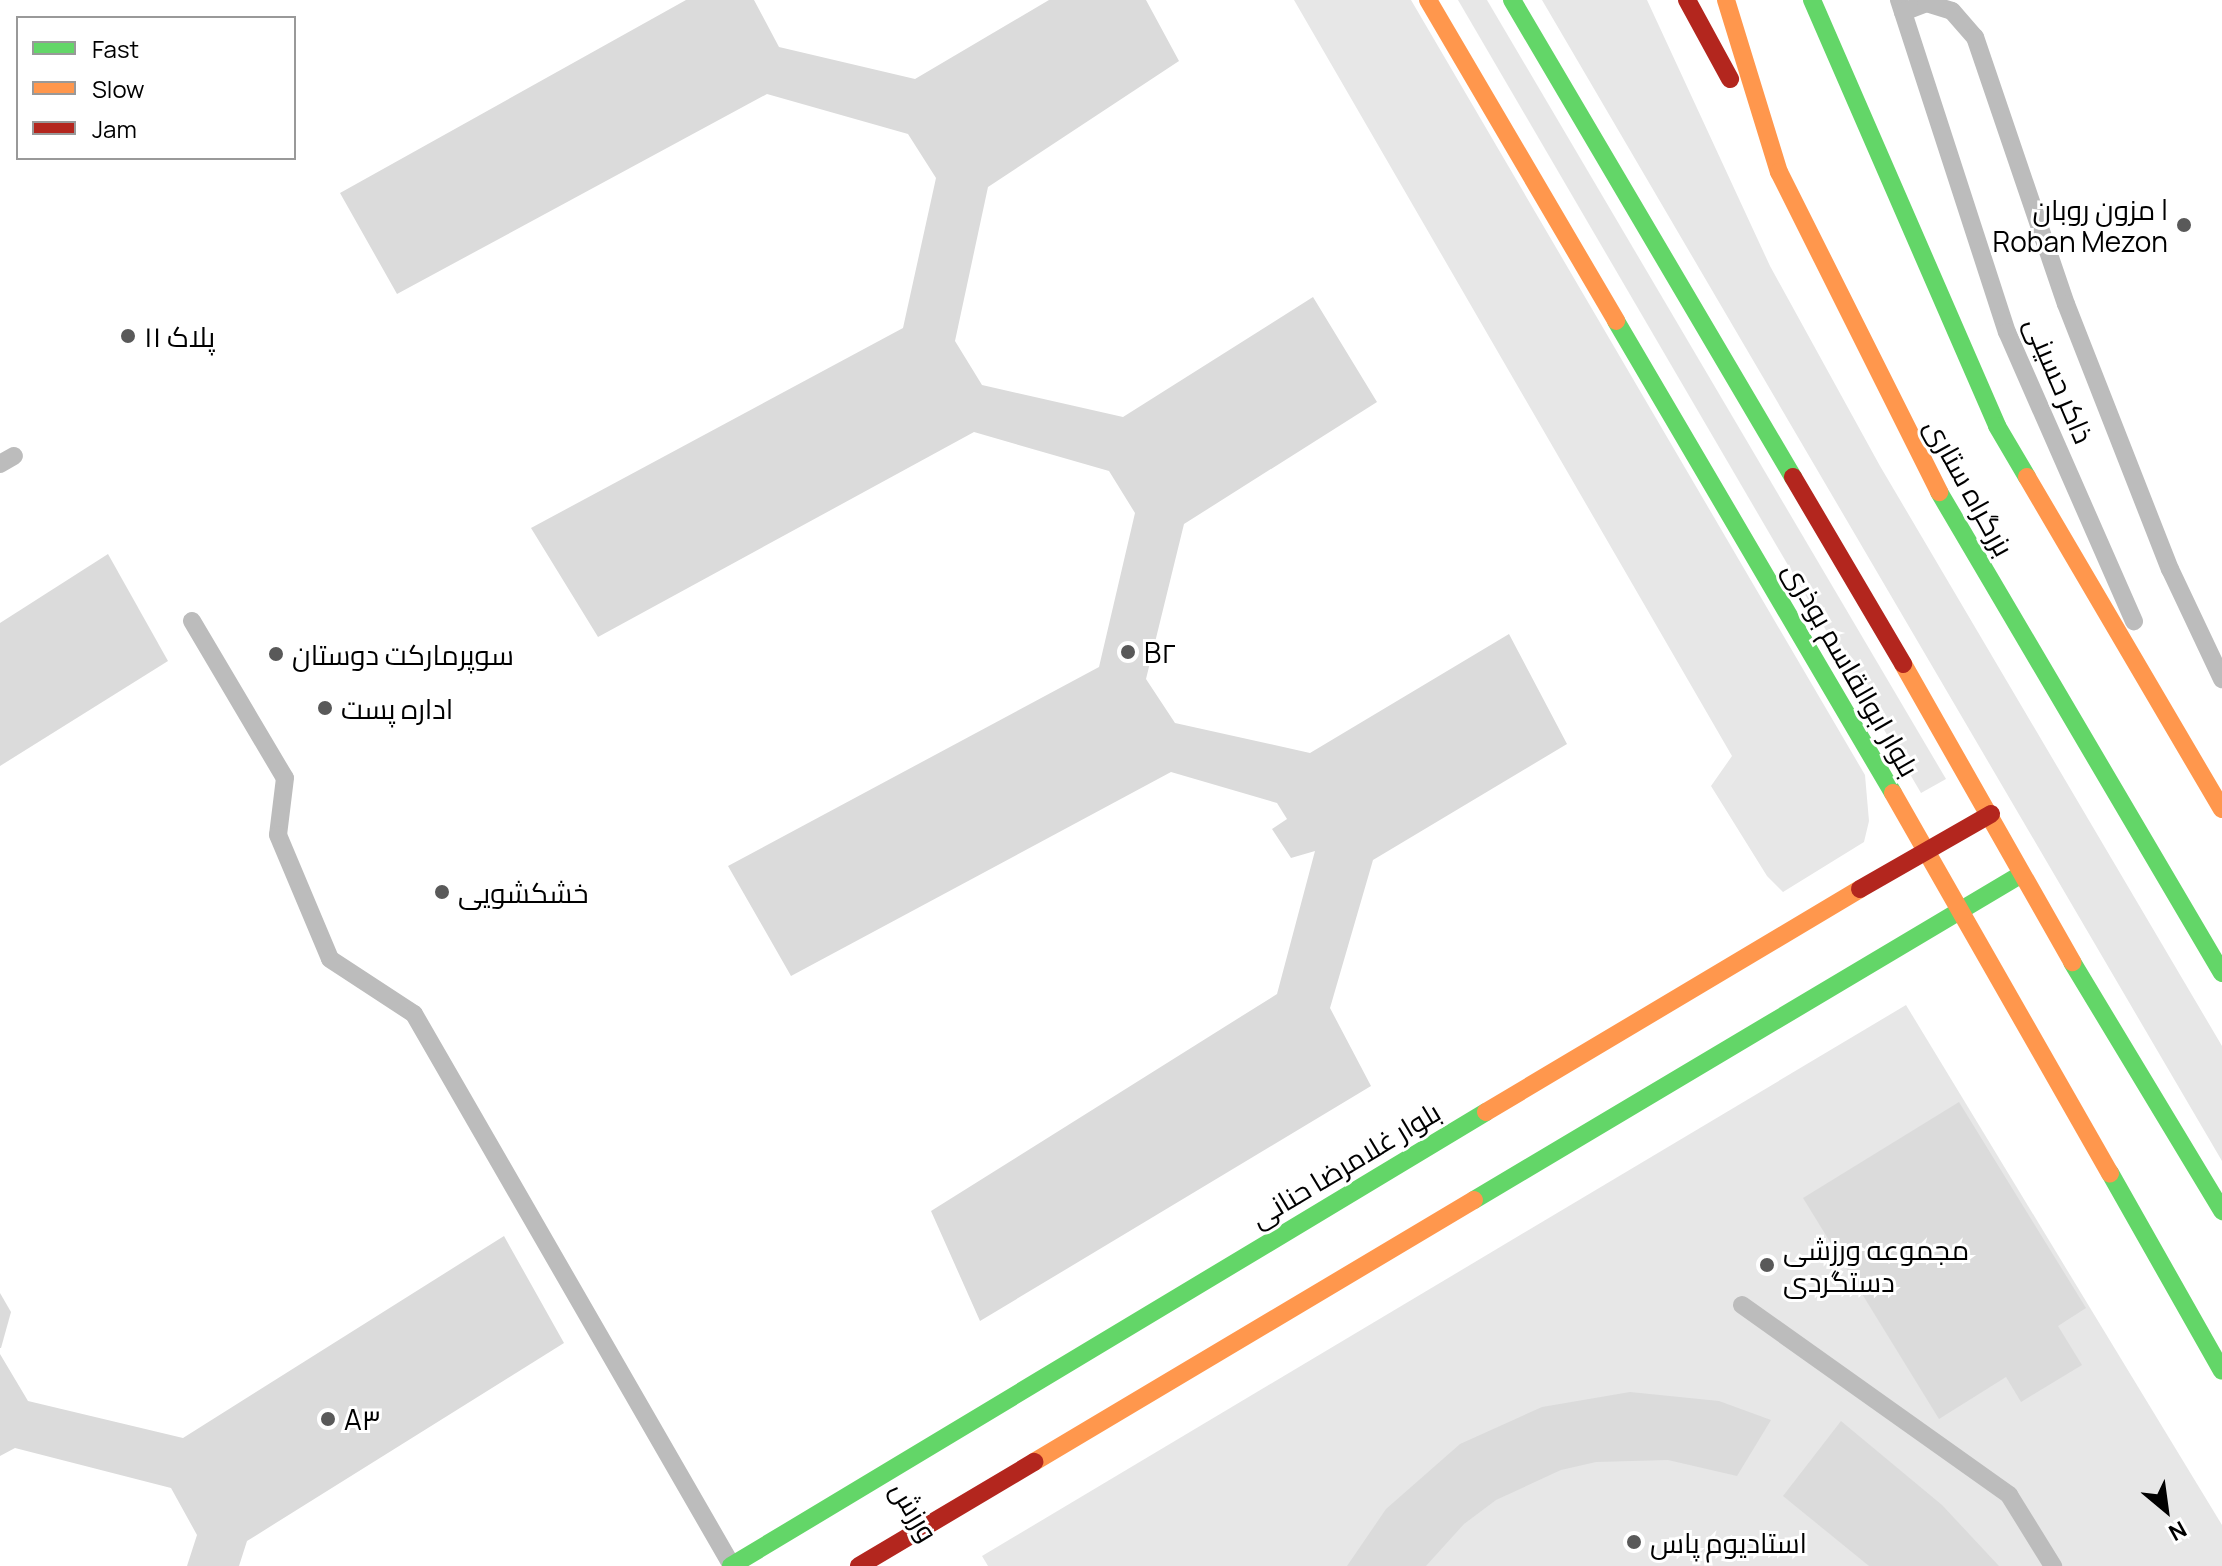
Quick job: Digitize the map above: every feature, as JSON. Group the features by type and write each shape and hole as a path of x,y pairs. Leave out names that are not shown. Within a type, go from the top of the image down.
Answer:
{"main road":[{"name":"بلوار ابوالقاسم بوذری","path":"1428,0 1927,851 2222,1371"},
{"name":"بلوار ابوالقاسم بوذری","path":"1512,0 1991,814 2020,875 2222,1211"},
{"path":"1687,0 1779,172"},
{"name":"بزرگراه ستاری","path":"1726,0 1779,172 1927,471 2222,973"},
{"name":"بزرگراه ستاری","path":"1812,0 1997,426 2222,809"},
{"name":"بلوار غلامرضا حنانی","path":"732,1566 870,1491 1991,814"},
{"path":"859,1566 904,1547 2020,875"},
{"name":"ورزش","path":"887,1519 904,1547"}],"lane":[{"name":"ذاکر حسینی","path":"2193,761 2007,332 1901,6 1926,3 1952,11 1975,37 2066,304 2170,569 2222,679"},
{"path":"192,621 285,778 278,835 330,959 414,1014 732,1566"},
{"path":"1742,1305 2009,1495 2053,1566"}],"shaded area":[{"path":"1294,0 1411,0 1865,775 1869,821 1864,842 1783,892 1767,876 1711,786 1732,756"},
{"path":"1458,0 1487,0 1946,779 1921,793"},
{"path":"1542,0 1647,0 1770,266 1880,466 2222,1046 2222,1161"},
{"name":"مجموعه ورزشی دستگردی","path":"1906,1005 2222,1525 2222,1566 988,1566 982,1556"}],"building":[{"name":"B۲","path":"686,0 754,0 779,47 915,79 1049,0 1146,0 1179,61 988,187 955,341 982,385 1123,417 1313,297 1377,402 1184,524 1146,679 1175,723 1310,753 1509,634 1567,744 1373,860 1330,1008 1371,1086 980,1321 931,1211 1277,994 1315,851 1291,858 1272,829 1287,819 1277,803 1171,772 791,976 728,866 1099,667 1135,513 1109,471 974,432 598,637 531,528 903,328 936,178 908,134 767,94 397,294 340,193"},
{"path":"108,554 168,661 0,766 0,623"},
{"path":"1959,1102 2086,1308 2058,1326 2082,1365 2021,1402 2006,1377 1939,1419 1803,1198"},
{"name":"A۳","path":"504,1236 564,1343 247,1541 239,1566 187,1566 197,1535 171,1488 15,1448 0,1456 0,1354 28,1401 183,1438"},
{"path":"0,1293 11,1312 1,1348 0,1348"},
{"path":"1630,1392 1719,1401 1771,1420 1737,1476 1668,1460 1596,1462 1561,1470 1496,1500 1464,1524 1426,1566 1347,1566 1386,1509 1460,1444 1542,1407"},
{"path":"1841,1421 1942,1505 1999,1566 1869,1566 1783,1496"}],"traffic: fast":[{"path":"1512,0 1793,477"},
{"path":"1812,0 1997,426 2027,477"},
{"path":"1616,321 1893,793"},
{"path":"1939,492 2222,973"},
{"path":"1474,1200 2020,875"},
{"path":"2072,962 2222,1211"},
{"path":"731,1566 1486,1112"},
{"path":"2110,1173 2222,1371"}],"traffic: slow":[{"path":"1428,0 1616,321"},
{"path":"1726,0 1779,172 1939,492"},
{"path":"2027,477 2222,809"},
{"path":"1903,664 2072,962"},
{"path":"1893,793 2110,1173"},
{"path":"1486,1112 1860,889"},
{"path":"1034,1462 1474,1200"}],"traffic: jam":[{"path":"1687,0 1730,79"},
{"path":"1793,477 1903,664"},
{"path":"1860,889 1991,814"},
{"path":"859,1566 1034,1462"}],"place":[{"name":"مزون روبان | Roban Mezon","path":"2184,225"},
{"name":"پلاک ۱۱","path":"128,336"},
{"name":"B۲","path":"1128,652"},
{"name":"سوپرمارکت دوستان","path":"276,654"},
{"name":"اداره پست","path":"325,708"},
{"name":"خشکشویی","path":"442,892"},
{"name":"مجموعه ورزشی دستگردی","path":"1767,1265"},
{"name":"A۳","path":"328,1419"},
{"name":"استادیوم پاس","path":"1634,1542"}]}
